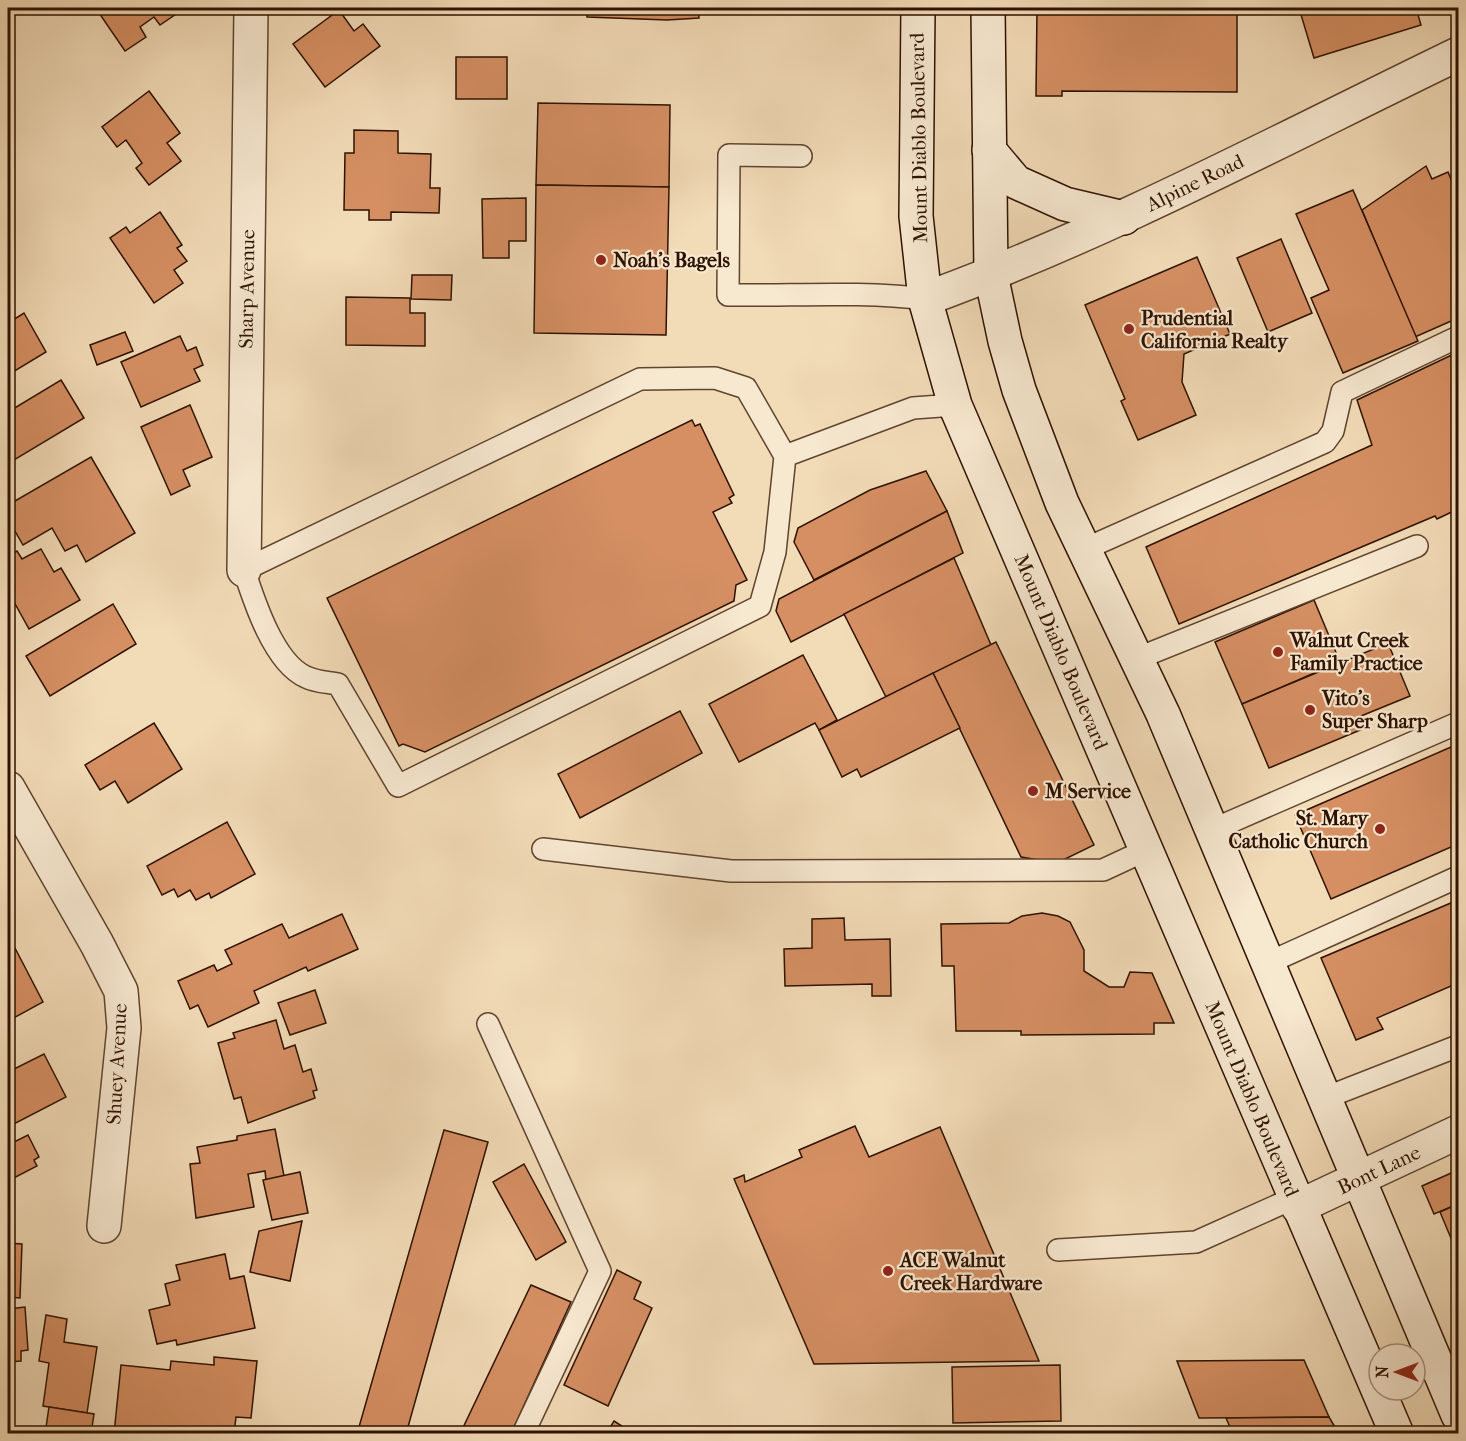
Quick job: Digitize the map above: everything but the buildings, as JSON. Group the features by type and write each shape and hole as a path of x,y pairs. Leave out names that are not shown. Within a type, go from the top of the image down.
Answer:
{"main road":[{"name":"Sharp Avenue","path":"244,570 251,8"},
{"name":"Mount Diablo Boulevard","path":"918,8 916,216 925,299 955,405 1397,1434"},
{"path":"988,8 991,275 1005,341 1019,390 1062,503 1136,659 1212,830 1458,1415"},
{"name":"Alpine Road","path":"925,299 991,275 1124,218 1458,54"},
{"path":"989,150 1016,182 1065,204 1124,218"},
{"name":"Shuey Avenue","path":"8,788 121,991 124,1028 104,1226"},
{"name":"Bont Lane","path":"1296,1202 1359,1180 1458,1132"}],"lane":[{"path":"801,156 729,155 728,294 826,296 881,294 925,299"},
{"path":"1085,549 1325,442 1333,430 1342,392 1458,337"},
{"path":"715,378 746,388 785,456 775,552 760,606 398,786 338,684 304,677 284,658 261,619 244,570 640,379 715,378"},
{"path":"785,456 913,408 955,405"},
{"path":"1136,659 1417,546"},
{"path":"1212,830 1458,723"},
{"path":"543,849 731,871 1103,870 1146,850"},
{"path":"1268,963 1458,877"},
{"path":"488,1024 600,1271 524,1434"},
{"path":"1325,1098 1458,1046"},
{"path":"1058,1250 1196,1242 1296,1202"}],"place":[{"name":"Noah's Bagels","path":"601,260"},
{"name":"Prudential California Realty","path":"1129,329"},
{"name":"Walnut Creek Family Practice","path":"1278,652"},
{"name":"Vito's Super Sharp","path":"1310,710"},
{"name":"M Service","path":"1033,791"},
{"name":"St. Mary Catholic Church","path":"1380,829"},
{"name":"ACE Walnut Creek Hardware","path":"888,1271"}]}
